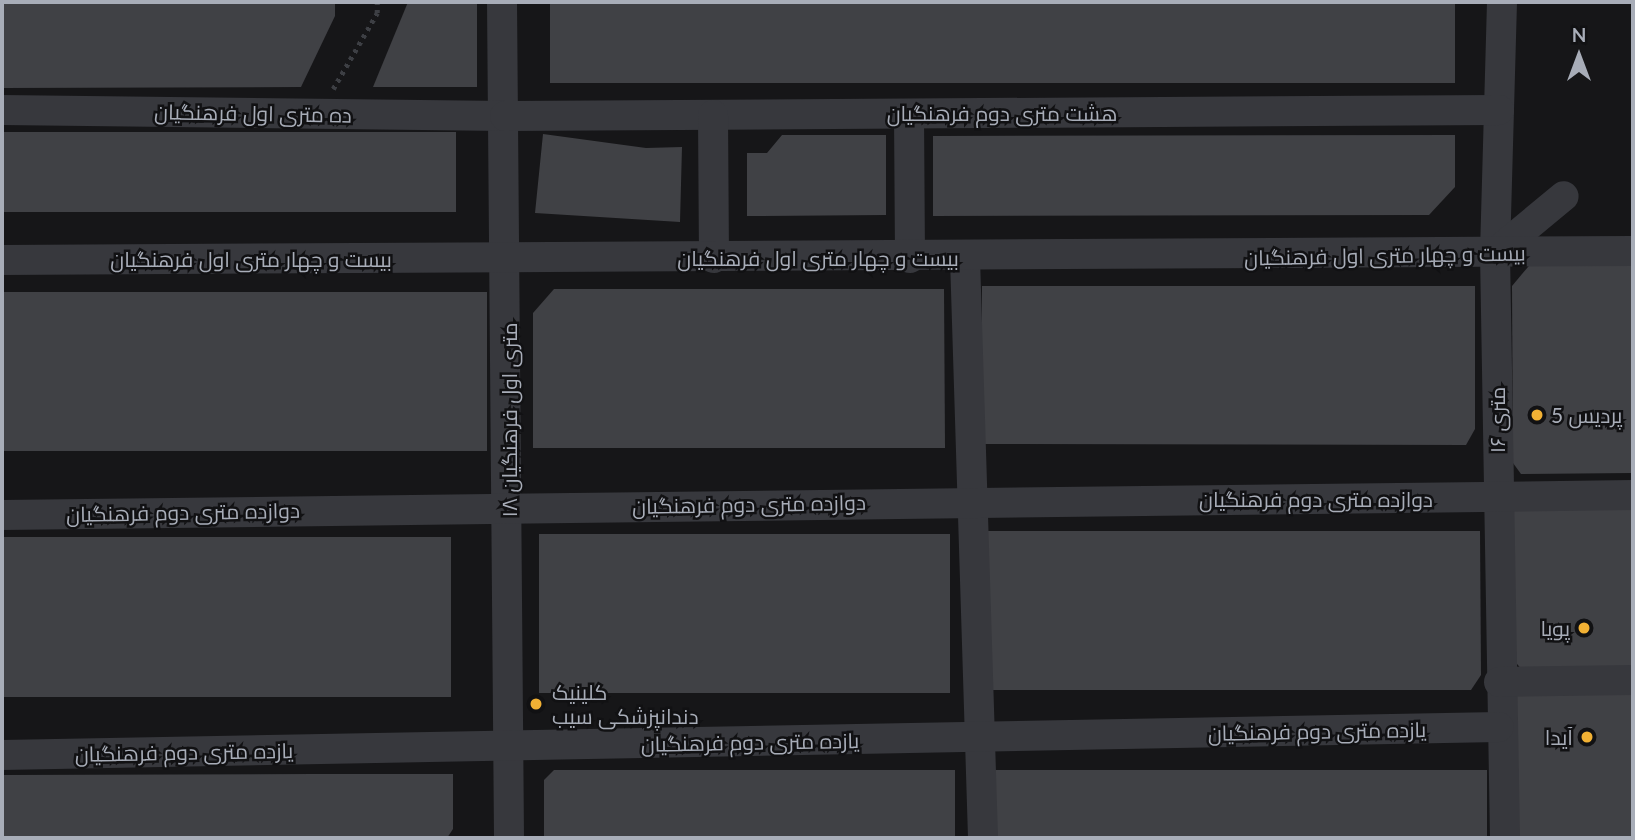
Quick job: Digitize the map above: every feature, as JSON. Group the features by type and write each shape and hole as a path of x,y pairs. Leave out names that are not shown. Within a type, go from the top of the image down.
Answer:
{"street":[{"name":"۱۸ متری اول فرهنگیان","path":"502,2 508,259 509,838"},
{"name":"۱۶ متری","path":"1502,2 1495,253 1499,727 1505,838"},
{"name":"ده متری اول فرهنگیان","path":"2,110 505,116"},
{"name":"هشت متری دوم فرهنگیان","path":"505,116 1499,110"},
{"path":"909,114 910,258"},
{"path":"713,115 714,258"},
{"path":"1495,253 1564,196"},
{"name":"بیست و چهار متری اول فرهنگیان","path":"2,260 965,258 1633,251"},
{"path":"965,258 969,501 983,838"},
{"name":"دوازده متری دوم فرهنگیان","path":"2,514 1633,495"},
{"path":"1499,682 1633,680"},
{"name":"یازده متری دوم فرهنگیان","path":"2,755 1499,727"}],"path":[{"path":"319,114 377,13 377,2"}],"building":[{"path":"2,2 335,2 335,16 301,87 2,88"},
{"path":"408,2 477,2 477,87 373,87"},
{"path":"550,2 1455,2 1455,83 550,83"},
{"path":"2,132 456,132 456,212 2,212"},
{"path":"543,134 646,148 682,147 680,222 535,213"},
{"path":"782,135 886,135 886,215 747,216 747,153 767,153"},
{"path":"1455,135 1455,187 1429,215 933,216 933,136"},
{"path":"1533,261 1633,261 1633,473 1521,474 1513,463 1512,286"},
{"path":"982,286 1475,286 1475,429 1466,445 982,444"},
{"path":"554,289 944,289 945,448 533,448 533,313"},
{"path":"2,292 487,292 487,451 2,451"},
{"path":"1633,502 1633,670 1522,670 1513,659 1512,503"},
{"path":"987,531 1480,531 1481,675 1471,690 987,690"},
{"path":"539,534 950,534 950,693 539,693"},
{"path":"2,537 451,537 451,697 2,697"},
{"path":"1516,695 1633,695 1633,838 1516,838"},
{"path":"554,770 955,770 955,838 544,838 544,780"},
{"path":"994,770 1487,770 1487,838 994,838"},
{"path":"453,774 453,829 447,838 2,838 2,775"}],"place":[{"name":"پردیس 5","path":"1537,415"},
{"name":"پویا","path":"1584,628"},
{"name":"کلینیک دندانپزشکی سیب","path":"536,704"},
{"name":"آیدا","path":"1587,737"}]}
